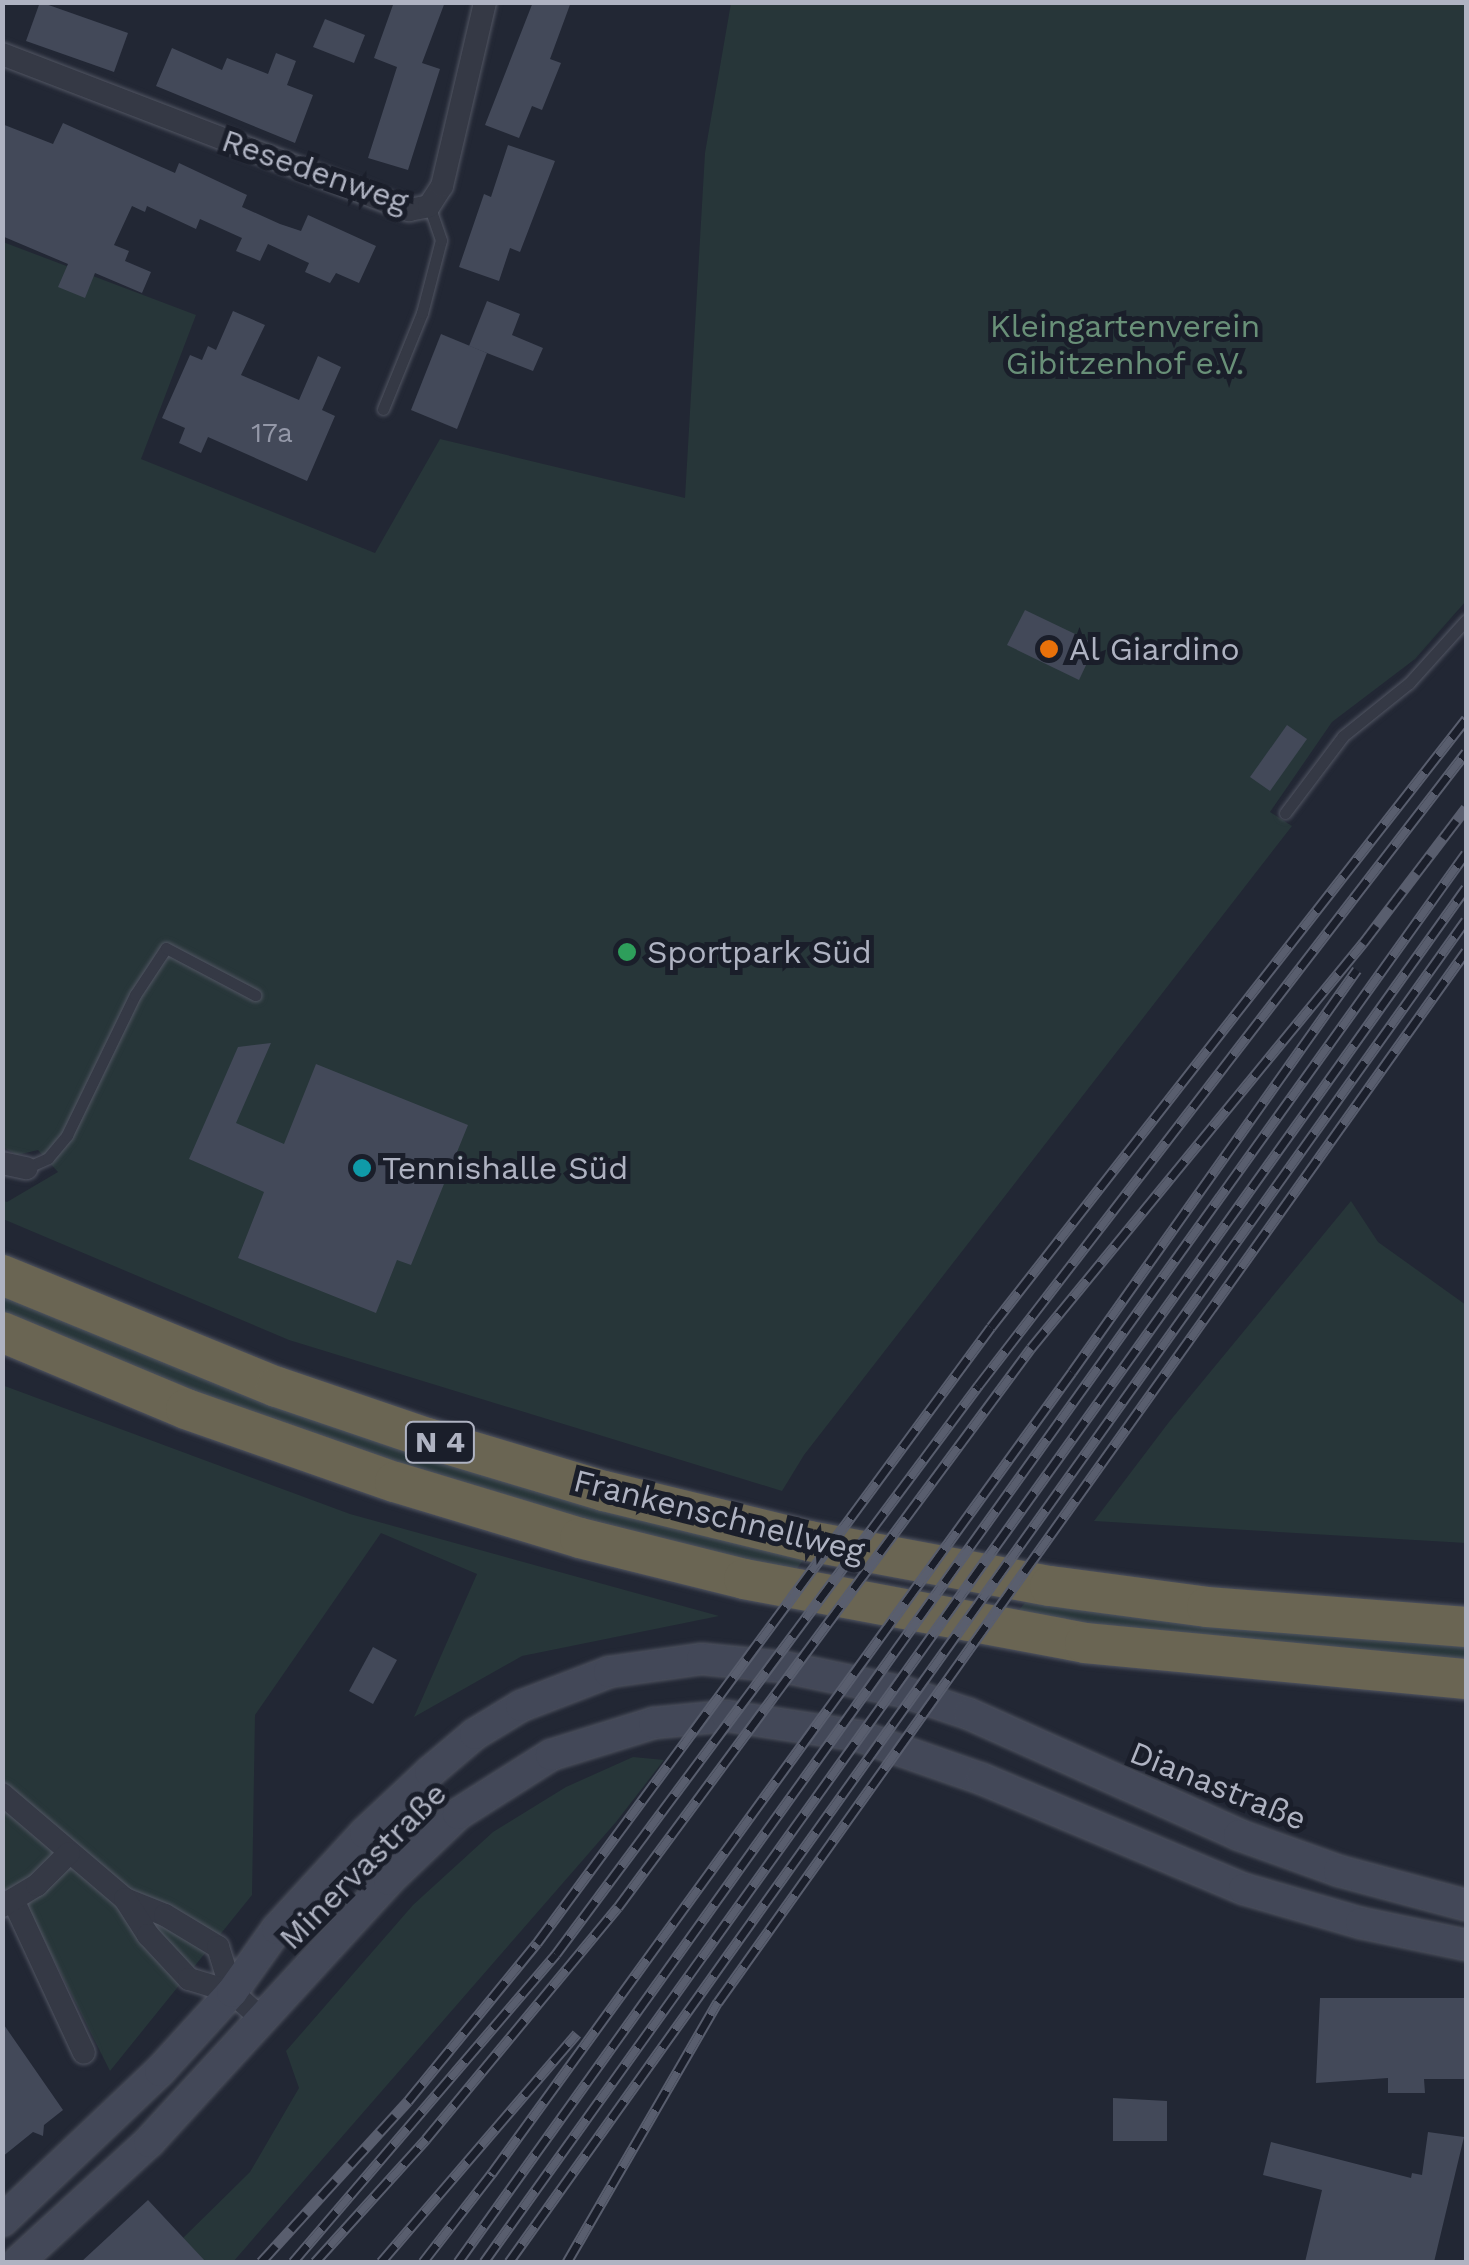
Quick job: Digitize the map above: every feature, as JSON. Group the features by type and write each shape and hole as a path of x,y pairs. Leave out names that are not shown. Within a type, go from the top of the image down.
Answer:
{"highway":[{"name":"Frankenschnellweg","path":"2,1275 276,1387 427,1438 604,1490 808,1541 1031,1583 1188,1605 1466,1627"},
{"name":"Frankenschnellweg","path":"2,1332 186,1408 395,1482 580,1538 762,1584 1085,1644 1466,1680"}],"main road":[{"name":"Minervastraße","path":"2,2221 122,2111 232,1992 278,1929 404,1795 475,1734 558,1688 643,1665 702,1659 852,1679 952,1708"},
{"name":"Dianastraße","path":"952,1708 1250,1839 1340,1871 1466,1905"},
{"name":"Minervastraße","path":"18,2262 149,2142 264,2021 388,1880 458,1814 532,1765 630,1728 727,1716 832,1729 938,1762 1257,1894 1361,1923 1466,1945"}],"street":[{"name":"Resedenweg","path":"2,54 409,210 429,206 442,186 485,2"},
{"path":"2,1163 26,1168"},
{"path":"2,1794 124,1899 164,1915 218,1947 232,1992"},
{"path":"68,1853 8,1904 84,2053"},
{"path":"124,1899 148,1936 189,1979 232,1992 264,2021"}],"lane":[{"path":"383,409 422,312 441,240 429,206"},
{"path":"1285,813 1343,736 1409,684 1466,620"},
{"path":"26,1168 48,1158 67,1134 136,995 166,948 256,995"}],"green space":[{"name":"Kleingartenverein Gibitzenhof e.V.","path":"731,3 1466,3 1466,601 1415,659 1332,722 1270,812 1292,826 804,1455 782,1491 289,1340 3,1219 2,1200 7,1202 58,1172 38,1150 17,1155 3,1147 3,242 196,315 141,459 375,553 440,439 685,498 705,153"},
{"path":"1351,1201 1378,1242 1466,1305 1466,1543 1094,1521 1169,1422"},
{"path":"2,1291 806,1556 793,1574 484,1491 310,1438 3,1313"},
{"path":"2,1385 350,1514 719,1616 522,1656 414,1717 477,1574 381,1533 255,1715 252,1895 110,2071 18,1888 3,1891"},
{"path":"1029,1598 1466,1641 1466,1662 1376,1658 1015,1615"},
{"path":"633,1757 664,1760 616,1822 233,2262 188,2262 197,2254 183,2238 250,2172 299,2088 286,2051 413,1905 493,1832 566,1787"}],"building":[{"path":"40,2 128,33 114,72 26,41"},
{"path":"394,2 445,2 422,63 440,69 408,170 368,158 397,67 374,58"},
{"path":"533,2 571,2 550,59 561,63 542,110 532,106 519,138 485,125"},
{"path":"325,19 365,35 354,63 313,47"},
{"path":"172,48 222,70 227,58 268,74 276,53 296,61 287,85 313,95 295,143 156,86"},
{"path":"63,123 175,173 179,163 247,195 242,207 280,224 301,231 308,215 376,246 359,283 336,273 330,283 305,272 309,263 268,244 260,261 236,251 242,238 200,219 196,229 147,206 145,212 132,206 114,245 129,251 125,261 151,272 142,293 95,273 85,298 58,287 68,264 2,236 2,124 53,144"},
{"path":"508,145 555,161 520,252 510,248 499,281 459,267 484,194 491,197"},
{"path":"487,301 520,314 512,335 543,348 533,371 469,346"},
{"path":"233,311 265,325 241,375 299,400 318,356 341,367 322,410 335,416 307,481 208,437 201,453 179,443 185,428 162,418 190,355 202,360 208,346 216,350"},
{"path":"441,334 487,353 457,429 411,410"},
{"path":"1025,610 1096,644 1079,680 1007,645"},
{"path":"1287,725 1307,739 1270,791 1250,777"},
{"name":"Tennishalle Süd","path":"271,1043 236,1123 284,1144 316,1064 468,1125 411,1265 397,1260 376,1313 238,1258 264,1192 189,1159 238,1047"},
{"path":"373,1647 397,1660 373,1704 349,1691"},
{"path":"1320,1998 1466,1998 1466,2079 1424,2079 1425,2093 1388,2093 1388,2078 1316,2083"},
{"path":"2,2022 63,2110 44,2125 43,2136 33,2132 2,2157"},
{"path":"1113,2098 1167,2101 1167,2141 1113,2141"},
{"path":"1428,2132 1464,2137 1434,2262 1305,2262 1322,2190 1263,2175 1271,2142 1411,2178 1412,2173 1422,2175"},
{"path":"148,2200 206,2262 81,2262"}],"railway":[{"path":"261,2262 408,2101 537,1943 991,1327 1466,719"},
{"path":"293,2262 556,1954 978,1386 1466,752"},
{"path":"315,2262 426,2139 618,1907 1031,1348 1363,943 1466,808"},
{"path":"458,2262 1466,853"},
{"path":"484,2262 1466,888"},
{"path":"509,2262 1466,920"},
{"path":"567,2262 718,2002 1466,951"},
{"path":"423,2262 492,2173 1072,1372 1357,970"},
{"path":"381,2262 577,2033"}],"place":[{"name":"Al Giardino","path":"1049,649"},
{"name":"Sportpark Süd","path":"627,952"},
{"name":"Tennishalle Süd","path":"362,1168"}]}
